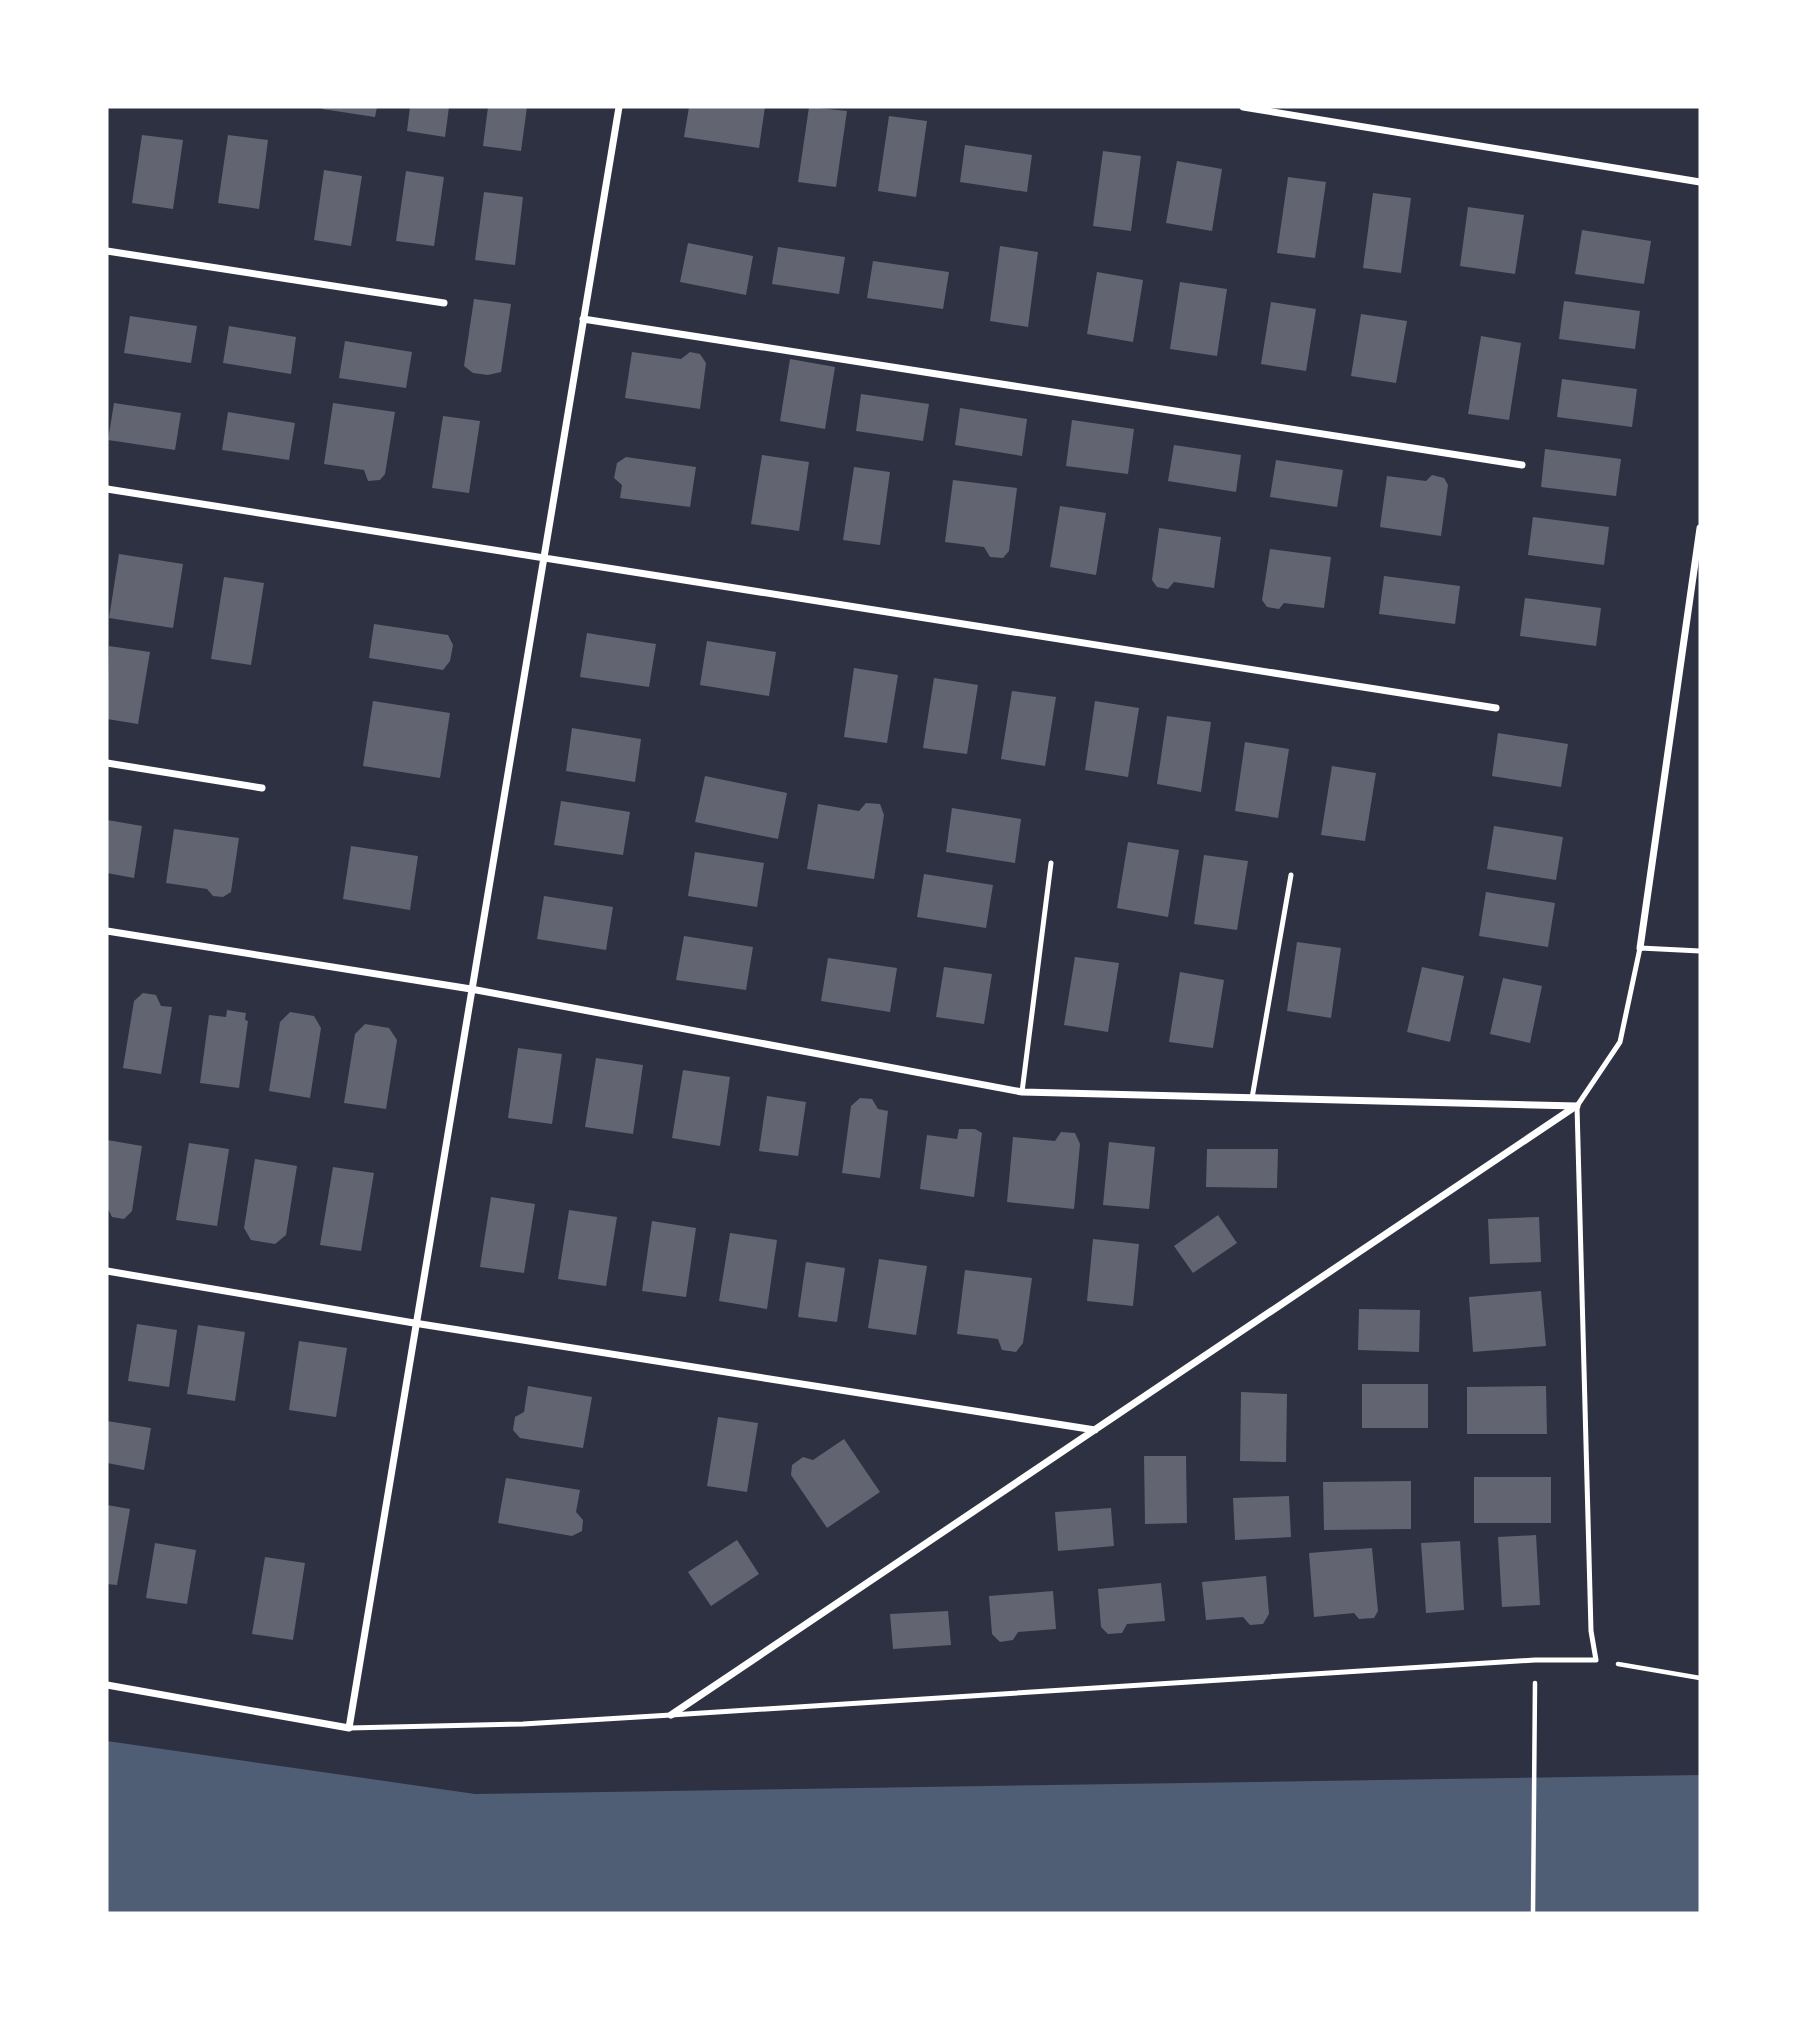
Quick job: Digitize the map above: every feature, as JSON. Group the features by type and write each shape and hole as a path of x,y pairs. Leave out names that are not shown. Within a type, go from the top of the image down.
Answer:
{"street":[{"path":"107,1685 349,1727 414,1323 619,107"},
{"path":"1243,107 1700,182"},
{"path":"107,251 444,303"},
{"path":"583,319 1522,465"},
{"path":"107,489 1496,708"},
{"path":"1640,948 1700,528"},
{"path":"107,763 262,788"},
{"path":"107,931 471,989 1022,1092 1577,1106"},
{"path":"671,1715 1577,1106"},
{"path":"107,1271 414,1323 1096,1430"}],"lane":[{"path":"1022,1092 1051,863"},
{"path":"1252,1098 1291,875"},
{"path":"349,1727 523,1724 1535,1660 1596,1660 1591,1631 1577,1106 1620,1042 1640,948 1700,951"}],"path":[{"path":"1596,1660 1700,1678"},
{"path":"1534,1913 1535,1695"}],"water":[{"path":"107,1741 475,1794 1700,1775 1700,1913 107,1913"}],"building":[{"path":"322,107 377,107 375,117"},
{"path":"410,107 449,107 445,137 407,131"},
{"path":"488,107 527,107 521,151 483,146"},
{"path":"689,107 765,107 759,148 684,137"},
{"path":"809,107 847,111 836,187 798,182"},
{"path":"889,116 927,121 916,197 878,191"},
{"path":"142,135 183,140 173,209 132,203"},
{"path":"228,135 268,140 259,209 218,203"},
{"path":"965,145 1032,155 1027,192 960,182"},
{"path":"1103,151 1141,156 1131,231 1093,226"},
{"path":"1177,161 1222,169 1212,231 1166,223"},
{"path":"324,170 362,176 351,246 314,240"},
{"path":"406,171 444,177 434,246 396,241"},
{"path":"1288,177 1326,182 1315,258 1277,253"},
{"path":"484,192 523,197 515,265 475,260"},
{"path":"1373,193 1411,198 1401,273 1363,268"},
{"path":"1468,207 1524,215 1515,274 1460,266"},
{"path":"1582,230 1651,241 1644,284 1575,274"},
{"path":"688,243 753,256 746,295 680,282"},
{"path":"1000,246 1038,252 1028,327 990,321"},
{"path":"778,247 845,257 839,294 772,284"},
{"path":"873,261 949,272 943,309 867,298"},
{"path":"1097,272 1143,280 1133,342 1087,334"},
{"path":"1180,282 1227,289 1217,356 1170,349"},
{"path":"474,299 511,304 501,372 488,375 473,373 464,366"},
{"path":"1564,301 1640,311 1635,349 1559,339"},
{"path":"1271,302 1316,309 1306,371 1261,364"},
{"path":"1361,314 1407,321 1396,383 1351,376"},
{"path":"130,316 197,326 191,363 124,353"},
{"path":"229,326 296,337 291,374 223,363"},
{"path":"1481,336 1521,343 1509,420 1468,414"},
{"path":"345,341 412,352 406,388 339,378"},
{"path":"632,352 681,359 690,352 700,354 706,363 700,409 625,398"},
{"path":"790,359 835,367 825,429 780,421"},
{"path":"1562,379 1637,389 1632,427 1557,417"},
{"path":"861,394 929,404 923,441 856,431"},
{"path":"114,403 181,413 175,450 108,440"},
{"path":"333,403 395,412 385,474 380,480 368,481 364,470 324,464"},
{"path":"960,408 1027,419 1022,456 955,445"},
{"path":"228,412 295,423 289,460 222,450"},
{"path":"443,416 480,421 469,493 432,488"},
{"path":"1072,420 1134,429 1128,474 1066,466"},
{"path":"1174,445 1241,455 1236,492 1168,481"},
{"path":"1545,449 1621,459 1616,496 1541,487"},
{"path":"762,455 809,462 799,531 751,524"},
{"path":"626,457 696,467 690,507 620,498 622,485 614,478 617,463"},
{"path":"1276,460 1343,470 1337,507 1270,497"},
{"path":"854,467 890,472 880,545 843,540"},
{"path":"1432,475 1444,478 1448,485 1441,536 1380,527 1387,476 1426,481"},
{"path":"953,480 1017,488 1009,551 1003,558 990,557 984,547 945,542"},
{"path":"1060,506 1106,513 1096,575 1050,567"},
{"path":"1533,517 1609,527 1604,565 1528,555"},
{"path":"1159,528 1221,537 1214,588 1174,582 1168,589 1157,587 1152,580"},
{"path":"1270,549 1331,557 1324,608 1284,603 1279,609 1267,607 1262,600"},
{"path":"119,554 183,564 173,628 109,618"},
{"path":"1384,576 1460,586 1455,624 1379,614"},
{"path":"224,577 264,583 251,665 211,659"},
{"path":"1525,598 1601,608 1596,646 1520,636"},
{"path":"374,624 448,635 453,645 450,661 443,670 369,658"},
{"path":"587,633 656,644 649,687 580,677"},
{"path":"707,641 776,652 769,696 700,685"},
{"path":"109,646 150,652 138,724 107,719"},
{"path":"854,668 898,675 887,743 844,737"},
{"path":"934,678 978,685 967,754 923,748"},
{"path":"1012,691 1056,697 1045,766 1001,759"},
{"path":"373,701 450,713 440,778 363,766"},
{"path":"1095,701 1139,708 1128,777 1085,770"},
{"path":"1167,716 1211,722 1201,792 1157,784"},
{"path":"572,728 641,739 635,782 566,771"},
{"path":"1498,733 1568,744 1561,787 1492,776"},
{"path":"1245,742 1289,749 1278,818 1235,811"},
{"path":"1332,766 1376,773 1365,841 1321,835"},
{"path":"705,776 787,793 778,839 695,822"},
{"path":"561,801 630,812 623,855 554,845"},
{"path":"866,803 880,804 884,815 874,879 807,869 818,804 859,811"},
{"path":"952,808 1021,819 1015,863 946,852"},
{"path":"107,820 142,826 134,878 107,873"},
{"path":"1494,826 1563,837 1556,880 1487,869"},
{"path":"174,829 239,838 231,892 223,897 213,896 207,889 166,883"},
{"path":"1128,842 1179,850 1168,917 1117,908"},
{"path":"351,846 418,856 410,910 343,899"},
{"path":"695,852 764,863 757,907 688,896"},
{"path":"1204,855 1248,861 1237,930 1194,924"},
{"path":"924,874 993,885 986,928 917,917"},
{"path":"1486,892 1555,903 1548,947 1479,936"},
{"path":"544,896 613,907 606,950 537,939"},
{"path":"684,936 753,947 746,990 676,980"},
{"path":"1297,942 1341,948 1331,1018 1287,1011"},
{"path":"1075,957 1119,963 1108,1032 1064,1025"},
{"path":"828,958 897,968 890,1012 821,1001"},
{"path":"944,967 992,974 984,1024 936,1017"},
{"path":"1422,967 1464,976 1450,1042 1407,1032"},
{"path":"1180,972 1224,980 1213,1048 1169,1042"},
{"path":"1503,978 1542,986 1530,1043 1490,1034"},
{"path":"143,993 156,995 161,1006 172,1007 161,1074 123,1068 134,1001"},
{"path":"227,1010 246,1013 245,1020 248,1021 239,1088 200,1083 209,1015 226,1017"},
{"path":"290,1012 314,1016 321,1028 310,1098 269,1091 280,1022"},
{"path":"365,1024 389,1028 397,1040 386,1109 344,1103 355,1034"},
{"path":"518,1048 562,1054 552,1124 508,1118"},
{"path":"596,1058 643,1065 633,1134 585,1127"},
{"path":"683,1070 730,1077 720,1146 672,1138"},
{"path":"767,1096 806,1102 798,1156 759,1151"},
{"path":"860,1098 872,1099 878,1109 888,1111 880,1178 842,1173 851,1106"},
{"path":"959,1129 975,1129 982,1133 974,1197 920,1189 927,1135 957,1139"},
{"path":"1061,1132 1075,1133 1080,1144 1074,1209 1007,1202 1013,1137 1055,1141"},
{"path":"107,1140 142,1146 132,1211 124,1219 112,1217 107,1207"},
{"path":"1109,1142 1155,1147 1149,1209 1103,1205"},
{"path":"189,1143 229,1149 217,1226 176,1220"},
{"path":"1207,1149 1278,1149 1277,1188 1206,1187"},
{"path":"255,1159 297,1166 286,1235 275,1244 251,1240 244,1228"},
{"path":"333,1167 374,1173 361,1251 320,1245"},
{"path":"491,1197 535,1204 524,1273 480,1267"},
{"path":"569,1210 617,1217 606,1286 558,1279"},
{"path":"1218,1215 1237,1243 1193,1273 1174,1246"},
{"path":"1539,1217 1541,1262 1490,1264 1488,1219"},
{"path":"652,1221 696,1228 686,1297 642,1291"},
{"path":"730,1233 777,1240 767,1309 719,1301"},
{"path":"1093,1239 1139,1244 1133,1306 1087,1301"},
{"path":"879,1259 927,1266 916,1335 868,1328"},
{"path":"806,1262 845,1268 837,1322 798,1317"},
{"path":"965,1270 1032,1278 1023,1343 1016,1352 1002,1350 998,1339 957,1334"},
{"path":"1541,1291 1546,1346 1473,1352 1469,1297"},
{"path":"1359,1309 1420,1310 1419,1352 1358,1350"},
{"path":"137,1324 177,1330 169,1387 128,1381"},
{"path":"198,1325 245,1332 235,1401 187,1394"},
{"path":"299,1341 347,1348 336,1417 289,1410"},
{"path":"1362,1384 1428,1384 1428,1428 1362,1428"},
{"path":"528,1386 592,1397 583,1448 520,1438 513,1430 515,1417 524,1412"},
{"path":"1546,1386 1547,1434 1467,1434 1467,1387"},
{"path":"1241,1392 1287,1394 1286,1462 1240,1461"},
{"path":"718,1417 758,1423 747,1492 707,1486"},
{"path":"107,1421 151,1428 144,1470 107,1463"},
{"path":"844,1439 880,1492 827,1528 791,1475 792,1465 803,1457 813,1460"},
{"path":"1144,1456 1186,1456 1187,1523 1145,1524"},
{"path":"1474,1477 1551,1477 1551,1523 1474,1523"},
{"path":"506,1478 580,1490 576,1512 583,1520 582,1531 572,1536 498,1523"},
{"path":"1411,1481 1411,1529 1324,1530 1323,1482"},
{"path":"1289,1496 1291,1537 1235,1540 1233,1498"},
{"path":"107,1505 130,1509 117,1585 107,1584"},
{"path":"1111,1508 1114,1546 1058,1551 1055,1512"},
{"path":"1536,1535 1540,1605 1502,1607 1498,1537"},
{"path":"737,1540 759,1574 711,1606 688,1572"},
{"path":"1460,1541 1464,1610 1426,1613 1421,1543"},
{"path":"155,1543 196,1550 187,1604 146,1598"},
{"path":"1372,1548 1378,1611 1374,1618 1359,1619 1354,1613 1314,1617 1309,1553"},
{"path":"265,1557 305,1563 293,1640 252,1634"},
{"path":"1266,1576 1269,1614 1263,1624 1250,1625 1243,1617 1206,1620 1202,1582"},
{"path":"1161,1583 1165,1621 1127,1624 1122,1633 1108,1634 1101,1627 1098,1589"},
{"path":"1053,1591 1056,1629 1018,1632 1013,1640 1000,1642 992,1634 989,1596"},
{"path":"948,1611 951,1645 893,1649 890,1614"}]}
